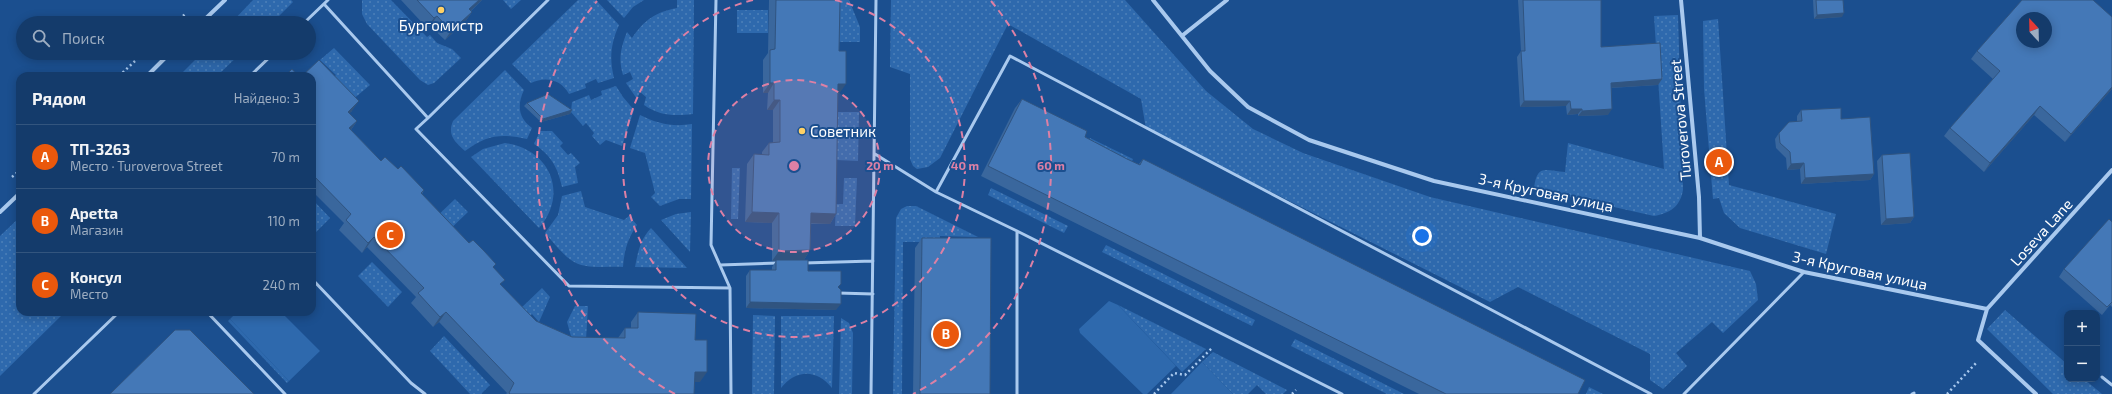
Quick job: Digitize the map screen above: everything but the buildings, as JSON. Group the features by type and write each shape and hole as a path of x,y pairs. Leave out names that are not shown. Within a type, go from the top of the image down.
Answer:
{"street":[{"path":"208,16 225,0"},
{"name":"3-я Круговая улица","path":"1153,0 1183,35 1210,72 1248,107 1309,140 1434,180 1700,238 1804,272 1987,309"},
{"path":"1183,35 1227,0"},
{"name":"Turoverova Street","path":"1681,0 1699,197 1700,238"},
{"path":"151,72 163,60"},
{"name":"Loseva Lane","path":"1987,309 2112,170"},
{"path":"0,212 16,197"},
{"path":"1987,309 1978,340 2036,394"}],"lane":[{"path":"311,16 328,0"},
{"path":"548,0 416,129 569,286 730,288"},
{"path":"716,0 711,245 730,288 731,394"},
{"path":"872,394 876,0"},
{"path":"324,4 428,118"},
{"path":"936,192 1010,56 1651,394"},
{"path":"254,72 267,60"},
{"path":"875,154 936,192 1342,394"},
{"path":"1017,231 1017,394"},
{"path":"796,263 873,261"},
{"path":"720,264 781,263"},
{"path":"1684,394 1804,272"},
{"path":"316,283 411,383 425,394"},
{"path":"837,293 873,294"},
{"path":"34,394 115,316"},
{"path":"211,316 285,394"},
{"path":"2102,377 2112,385"}],"path":[{"path":"123,72 137,60"},
{"path":"1154,394 1174,373 1185,375 1212,348"},
{"path":"1947,394 1978,360 1984,365"},
{"path":"1292,394 1296,390"}],"shaded area":[{"path":"253,0 291,0 293,2 279,16 238,16"},
{"path":"362,0 391,0 427,37 430,35 437,43 452,49 461,58 434,83 428,85 420,80 367,24 362,14"},
{"path":"503,0 521,0 511,9"},
{"path":"578,0 596,0 619,25 614,38 611,57 614,78 598,83 596,79 585,84 586,88 569,94 562,85 552,80 547,79 531,83 512,64"},
{"path":"607,0 644,0 633,7 624,18"},
{"path":"677,0 694,0 693,114 667,114 650,109 644,105 646,97 640,92 637,99 626,83 633,79 630,72 623,75 621,69 620,58 627,32 632,38 641,26 651,18 663,12 677,8"},
{"path":"842,0 849,0 860,27 860,42 839,42 839,4"},
{"path":"891,0 1125,0 1206,91 1253,129 1303,153 1430,197 1750,271 1756,284 1758,300 1723,333 1712,322 1676,353 1687,366 1663,389 1650,380 1650,354 1518,287 1490,302 1146,129 1141,99 1008,24 940,158 928,167 917,169 913,166 910,159 910,74 890,67"},
{"path":"737,10 768,10 768,33 737,33"},
{"path":"1678,15 1683,190 1682,196 1677,205 1665,213 1654,216 1534,189 1537,176 1543,170 1565,172 1568,143 1664,169 1654,16"},
{"path":"1718,19 1729,185 1836,214 1826,254 1740,228 1724,213 1719,198 1713,199 1704,89 1703,21"},
{"path":"334,48 370,85 351,101 331,80 336,75 320,60"},
{"path":"195,60 234,60 221,72 183,72"},
{"path":"505,70 524,90 520,101 521,116 532,128 527,139 509,136 494,137 480,142 465,151 453,138 451,126 453,121"},
{"path":"616,86 634,110 622,146 606,140 600,145 592,136 594,133 586,123 583,126 571,112 572,102 589,95 591,100 602,95 601,91"},
{"path":"838,112 859,112 858,161 836,160"},
{"path":"640,115 653,121 666,124 692,124 691,199 679,199 660,206 651,197 655,193 645,153 630,148"},
{"path":"540,131 552,131 563,143 560,146 568,155 571,153 580,163 575,167 578,183 562,187 553,162 540,148 534,144"},
{"path":"1090,138 1133,159 1130,166 1087,145"},
{"path":"505,143 521,147 534,154 543,163 550,175 553,187 553,201 548,215 539,228 471,157 483,149"},
{"path":"732,168 740,168 738,219 731,219"},
{"path":"844,178 857,178 855,226 835,226 836,204 843,204"},
{"path":"991,188 1068,226 1064,233 988,195"},
{"path":"581,191 585,207 624,220 629,216 637,225 627,245 623,267 596,267 576,263 564,254 545,233 558,215 562,196"},
{"path":"455,199 468,212 445,234 432,221"},
{"path":"316,203 330,218 316,232"},
{"path":"907,206 916,206 978,237 940,236 940,242 903,242 902,394 893,394 896,218 901,209"},
{"path":"691,212 690,252 661,220 676,214"},
{"path":"16,221 16,316 61,316 0,376 0,236"},
{"path":"651,228 687,268 635,267 638,251"},
{"path":"1106,245 1255,320 1252,326 1102,252"},
{"path":"372,262 402,292 388,307 358,276"},
{"path":"542,288 550,297 539,322 532,314 528,319 519,310"},
{"path":"1109,301 1118,305 1176,366 1147,394 1143,394 1080,333 1079,329"},
{"path":"1118,305 1206,349 1182,372"},
{"path":"575,306 588,306 586,340 572,340 567,322"},
{"path":"2005,310 2064,361 2064,382 2088,382 2102,394 2053,394 1987,329"},
{"path":"753,315 775,316 774,394 752,394"},
{"path":"233,316 285,316 320,351 289,381 230,319"},
{"path":"781,316 834,316 832,388 820,377 806,374 793,377 781,388"},
{"path":"841,318 849,323 853,333 852,394 839,394"},
{"path":"230,319 289,381 287,383 228,321"},
{"path":"444,336 490,385 481,394 470,394 430,351"},
{"path":"1295,339 1404,394 1387,394 1291,346"},
{"path":"1213,352 1287,390 1283,394 1266,394 1257,385 1248,394 1233,394 1202,362"},
{"path":"1202,362 1233,394 1171,394"},
{"path":"1589,387 1603,394 1586,394"}],"place":[{"name":"Бургомистр","path":"441,10"},
{"name":"Советник","path":"802,131"},
{"name":"ТП-3263","path":"1719,162"},
{"name":"Консул","path":"390,235"},
{"name":"Apetta","path":"946,334"}]}
